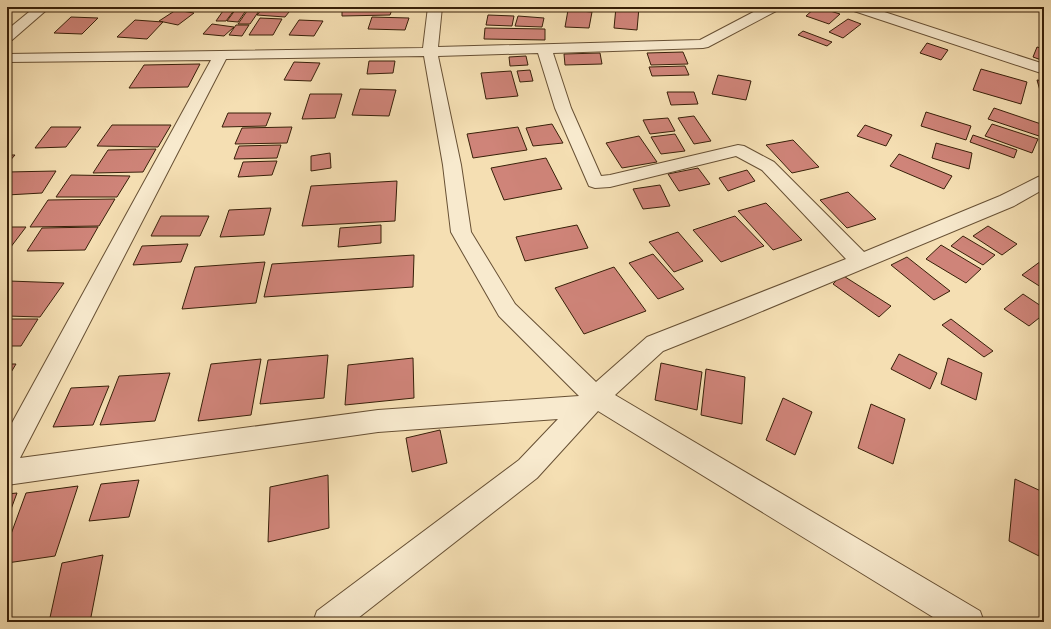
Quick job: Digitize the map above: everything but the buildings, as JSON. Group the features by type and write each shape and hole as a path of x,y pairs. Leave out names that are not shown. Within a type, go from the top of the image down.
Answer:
{"street":[{"path":"7,37 44,7"},
{"path":"435,7 430,52 452,165 461,232 507,310 592,402 969,622"},
{"path":"7,58 430,52 703,44 774,7"},
{"path":"856,7 1044,69"},
{"path":"544,48 563,108 595,182 610,181 738,150 768,166 861,261"},
{"path":"7,457 221,55"},
{"path":"328,622 528,469 592,402 655,344 1007,201 1044,181"},
{"path":"7,472 378,421 592,402"}]}
